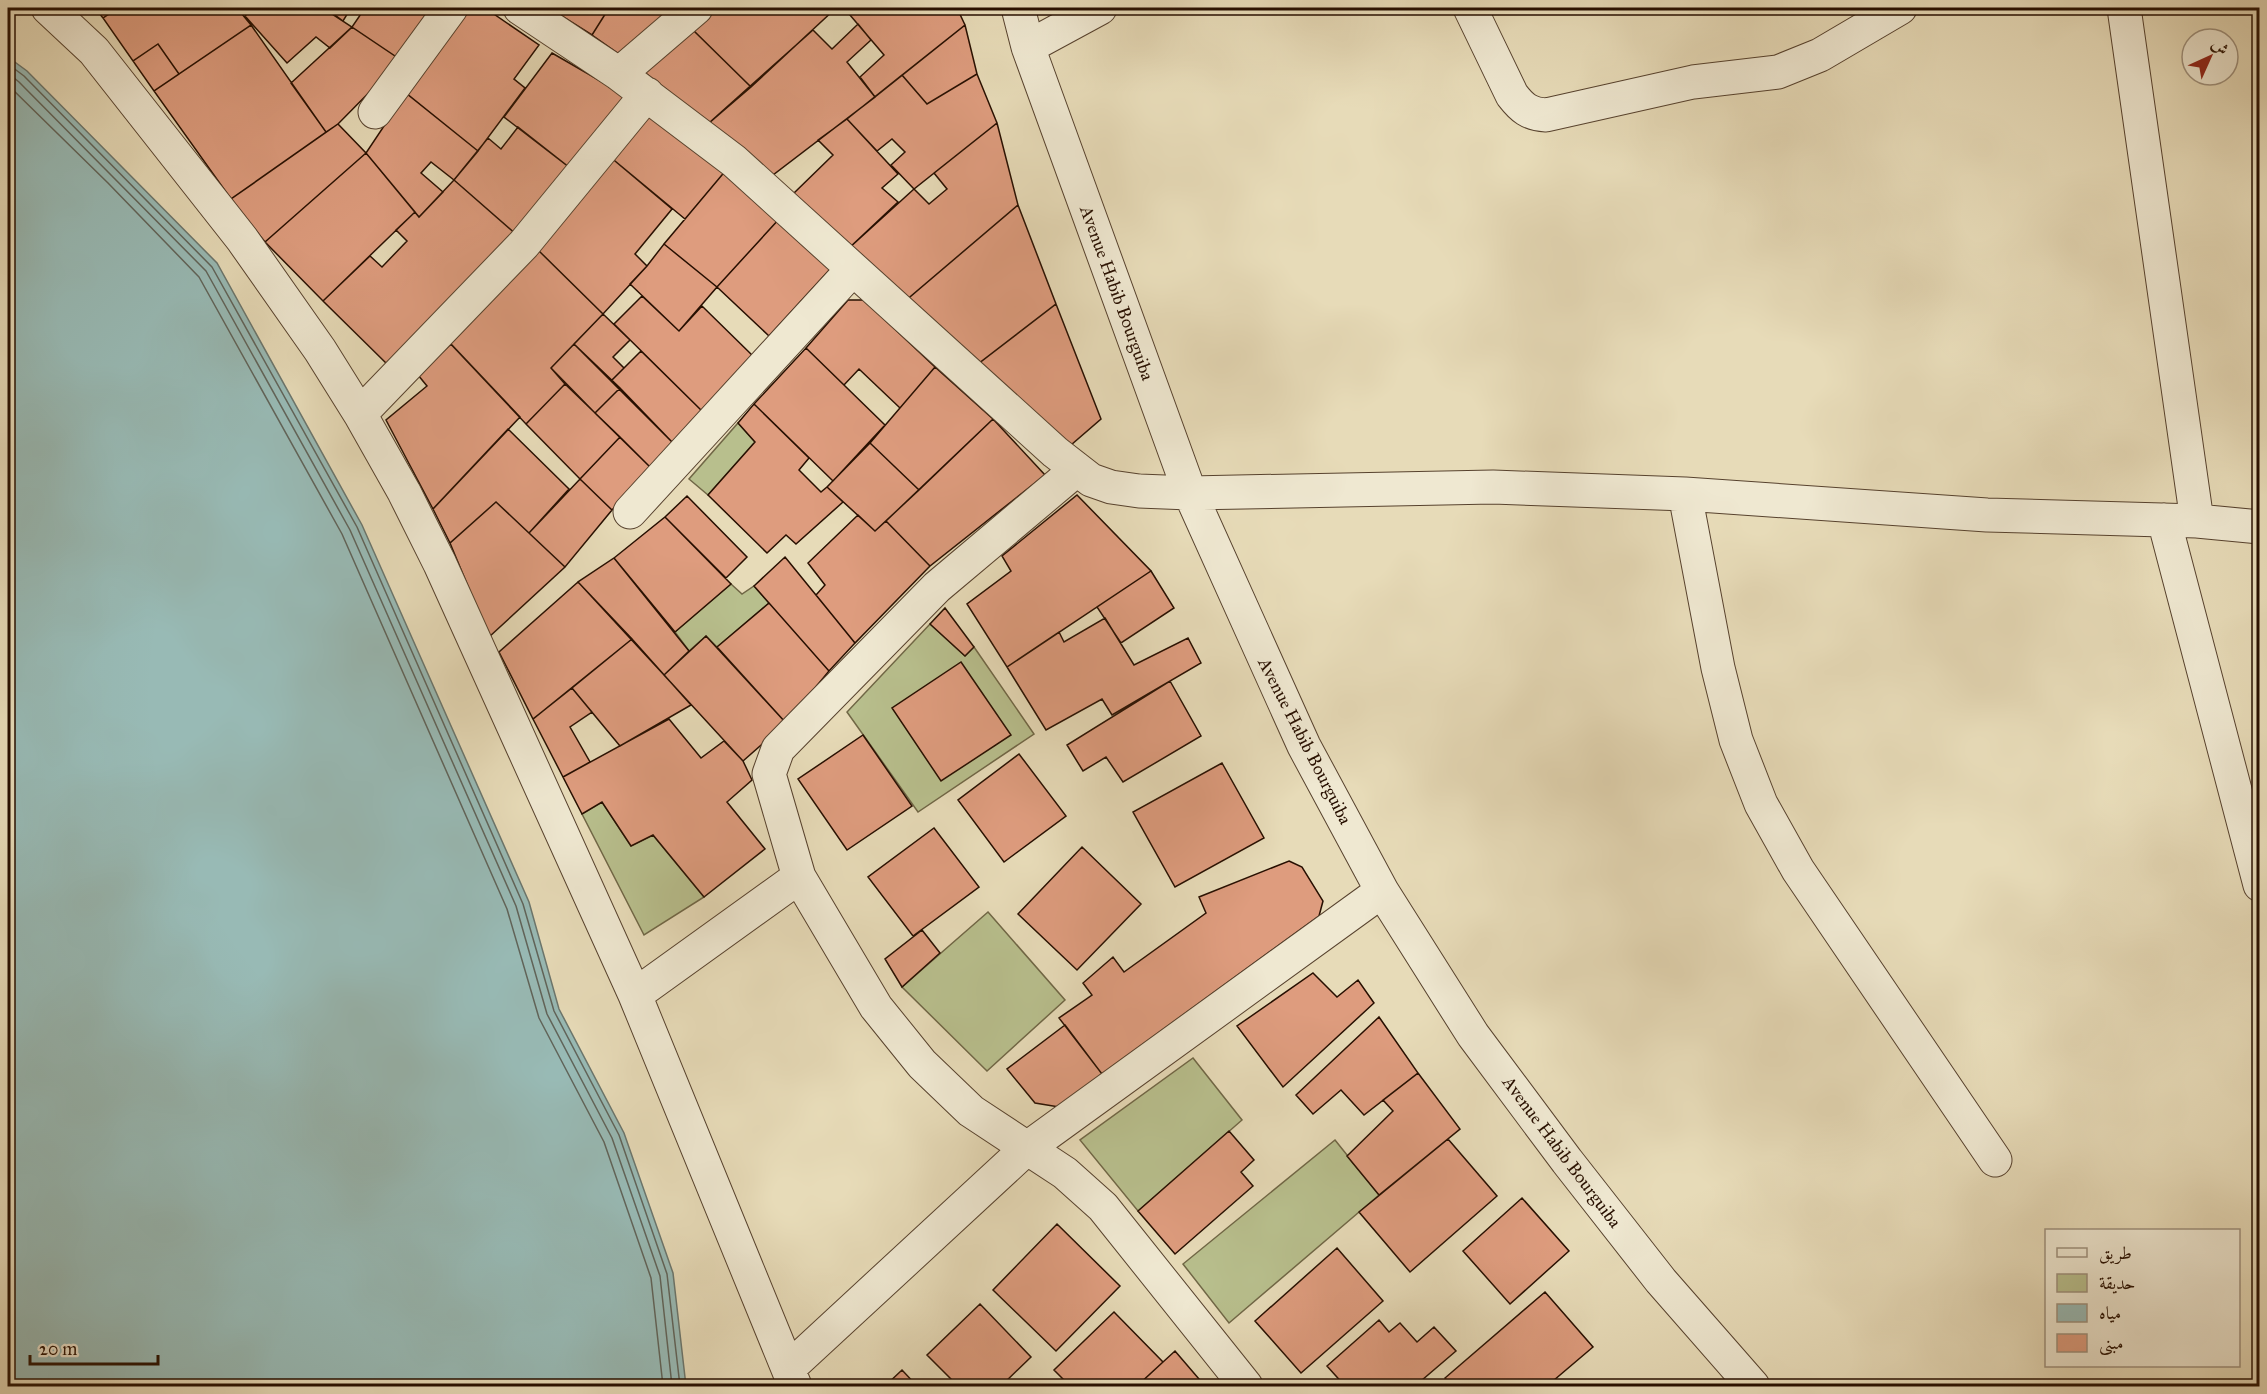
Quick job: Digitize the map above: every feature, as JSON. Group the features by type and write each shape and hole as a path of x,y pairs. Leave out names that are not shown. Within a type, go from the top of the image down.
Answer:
{"street":[{"path":"48,8 94,51 235,230 320,350 360,414 404,492 440,564 635,995 791,1378 1026,1149 1382,891"},
{"path":"375,112 451,8"},
{"path":"520,8 647,94 734,161 1076,470 1091,480 1111,487 1139,491 1190,493 1493,487 1685,494 1987,515 2197,521 2259,527"},
{"path":"619,74 696,8"},
{"name":"Avenue Habib Bourguiba","path":"1018,8 1028,47 1190,493 1304,746 1382,891 1473,1035 1546,1134 1661,1281 1753,1386"},
{"path":"1028,47 1100,8"},
{"path":"1470,8 1512,95 1532,114 1546,115 1693,82 1778,72 1820,55 1900,8"},
{"path":"2124,8 2197,521"},
{"path":"360,414 524,244 647,94"},
{"path":"630,512 853,269"},
{"path":"1076,470 937,587 778,749 769,774 799,877 876,1007 922,1064 971,1111 1065,1173 1103,1206 1246,1386"},
{"path":"1685,494 1718,668 1736,740 1761,804 1798,870 1995,1160"},
{"path":"2164,520 2259,885"},
{"path":"635,995 799,877"}],"green space":[{"path":"738,423 755,442 708,495 689,479"},
{"path":"731,584 742,594 754,586 769,603 717,647 706,636 689,651 675,632"},
{"path":"930,624 965,656 974,647 1034,734 918,812 847,712"},
{"path":"602,802 631,846 653,835 704,897 644,935 582,814"},
{"path":"988,912 1065,1000 987,1071 902,987"},
{"path":"1193,1058 1242,1120 1138,1211 1080,1140"},
{"path":"1335,1140 1379,1195 1229,1323 1183,1264"}],"water":[{"path":"8,57 27,71 217,263 362,525 529,902 559,1009 624,1133 673,1273 686,1386 8,1386"}],"building":[{"path":"95,8 118,8 103,18"},
{"path":"118,8 237,8 251,25 179,74 158,44 133,61 103,18"},
{"path":"253,8 323,8 352,27 330,48 316,37 287,63 245,16"},
{"path":"333,8 351,8 343,21 331,12"},
{"path":"365,8 435,8 401,60 352,27"},
{"path":"470,8 485,8 539,45 514,79 525,88 478,151 406,93"},
{"path":"549,8 609,8 592,35"},
{"path":"609,8 674,8 619,54 592,35"},
{"path":"715,8 836,8 751,87 691,28"},
{"path":"844,8 957,8 965,25 875,97 860,77 884,55"},
{"path":"858,24 871,40 847,62 875,97 769,178 709,123 813,30 832,49"},
{"path":"251,25 326,132 231,199 154,91"},
{"path":"965,25 977,74 927,104 902,75"},
{"path":"352,27 401,60 338,124 326,132 291,83"},
{"path":"691,28 751,87 709,123 643,71"},
{"path":"158,44 179,74 154,91 133,61"},
{"path":"552,53 630,98 574,171 504,117"},
{"path":"977,74 997,123 914,189 891,165 905,152 892,139 877,151 847,119 902,75 927,104"},
{"path":"406,93 478,151 454,180 431,162 421,173 443,192 419,217 366,153"},
{"path":"647,111 727,169 685,219 609,156"},
{"path":"847,119 898,174 882,188 898,202 848,249 793,194 833,155 818,140"},
{"path":"997,123 1018,205 904,302 848,249 914,189 929,204 947,189 934,173"},
{"path":"338,124 366,153 265,242 231,199"},
{"path":"518,127 574,171 517,235 454,180 488,138 501,149"},
{"path":"366,153 415,212 323,301 265,242"},
{"path":"609,156 672,209 635,254 647,266 603,314 537,249"},
{"path":"727,169 780,218 717,287 664,244"},
{"path":"454,180 517,235 389,366 323,301 370,256 382,267 407,241 396,230 415,212 419,217"},
{"path":"1018,205 1056,304 974,367 904,302"},
{"path":"780,218 833,266 769,336 717,287"},
{"path":"664,244 717,287 679,331 630,284"},
{"path":"537,249 603,314 551,368 565,384 526,424 447,340"},
{"path":"642,296 679,331 702,306 754,357 703,412 614,324"},
{"path":"848,300 864,300 935,367 900,408 859,369 844,385 806,348"},
{"path":"1056,304 1101,419 1064,451 974,367"},
{"path":"603,314 630,340 613,357 624,368 611,381 574,344"},
{"path":"451,344 520,417 433,509 386,420 427,386 418,375"},
{"path":"574,344 620,388 595,413 551,368"},
{"path":"806,348 885,425 833,481 754,404"},
{"path":"641,351 703,412 673,443 611,381"},
{"path":"935,367 993,419 919,490 870,443"},
{"path":"565,384 620,437 580,479 526,424"},
{"path":"620,388 673,443 651,468 595,413"},
{"path":"754,404 809,458 799,470 821,492 827,487 843,502 796,544 786,535 767,553 708,495 755,442 738,423"},
{"path":"993,419 1045,475 930,566 886,521"},
{"path":"508,429 569,489 529,533 496,502 450,543 433,509"},
{"path":"620,437 651,468 612,510 580,479"},
{"path":"870,443 919,490 875,531 827,487"},
{"path":"580,479 612,510 565,567 529,533"},
{"path":"1077,495 1151,571 1007,667 967,604 1011,571 1002,556"},
{"path":"687,496 747,557 726,578 665,517"},
{"path":"496,502 565,567 489,637 450,543"},
{"path":"858,515 875,531 886,521 930,566 855,643 816,595 825,585 808,563"},
{"path":"665,517 731,584 675,632 614,558"},
{"path":"785,557 855,643 829,671 754,586"},
{"path":"614,558 689,651 664,675 578,582"},
{"path":"1151,571 1174,608 1121,643 1097,607"},
{"path":"578,582 632,639 533,719 499,652"},
{"path":"769,603 829,671 786,723 717,647"},
{"path":"945,608 974,647 965,656 930,624"},
{"path":"1105,618 1134,665 1188,638 1201,663 1112,715 1102,699 1046,730 1007,667 1059,632 1064,642"},
{"path":"706,636 786,723 743,761 664,675"},
{"path":"632,639 691,705 620,746 572,688"},
{"path":"961,662 1011,735 941,781 892,708"},
{"path":"1170,681 1201,736 1123,782 1106,757 1083,771 1067,745"},
{"path":"572,688 592,712 570,727 590,762 563,777 533,719"},
{"path":"669,719 701,758 724,741 743,761 752,780 727,802 765,849 704,897 653,835 631,846 602,802 582,814 563,777"},
{"path":"863,735 912,806 847,850 798,779"},
{"path":"1019,754 1066,816 1004,862 958,800"},
{"path":"1222,763 1264,838 1175,887 1133,812"},
{"path":"934,828 979,887 913,936 868,877"},
{"path":"1082,847 1141,904 1077,970 1018,914"},
{"path":"1289,861 1302,867 1323,901 1319,916 1102,1074 1059,1018 1092,995 1083,983 1113,957 1124,972 1206,913 1199,897"},
{"path":"922,930 940,953 902,987 885,959"},
{"path":"1313,973 1337,997 1358,980 1374,1003 1283,1087 1237,1026"},
{"path":"1379,1017 1418,1073 1364,1115 1341,1090 1313,1114 1296,1095"},
{"path":"1065,1025 1102,1074 1059,1107 1035,1103 1007,1069"},
{"path":"1418,1073 1460,1129 1379,1195 1347,1156 1393,1111 1383,1100"},
{"path":"1229,1131 1254,1160 1241,1172 1253,1186 1175,1254 1138,1211"},
{"path":"1448,1139 1497,1196 1410,1272 1359,1212"},
{"path":"1522,1198 1569,1251 1510,1304 1463,1251"},
{"path":"1057,1224 1120,1286 1056,1351 993,1290"},
{"path":"1337,1248 1383,1301 1301,1373 1255,1321"},
{"path":"1545,1292 1593,1347 1547,1386 1452,1386 1445,1378"},
{"path":"980,1304 1031,1357 1001,1386 958,1386 927,1355"},
{"path":"1114,1312 1163,1362 1137,1386 1070,1386 1054,1370"},
{"path":"1379,1320 1389,1332 1400,1323 1417,1342 1434,1327 1456,1351 1415,1386 1345,1386 1327,1366"},
{"path":"1175,1351 1205,1386 1137,1386 1163,1362"},
{"path":"902,1370 917,1386 885,1386"}]}
